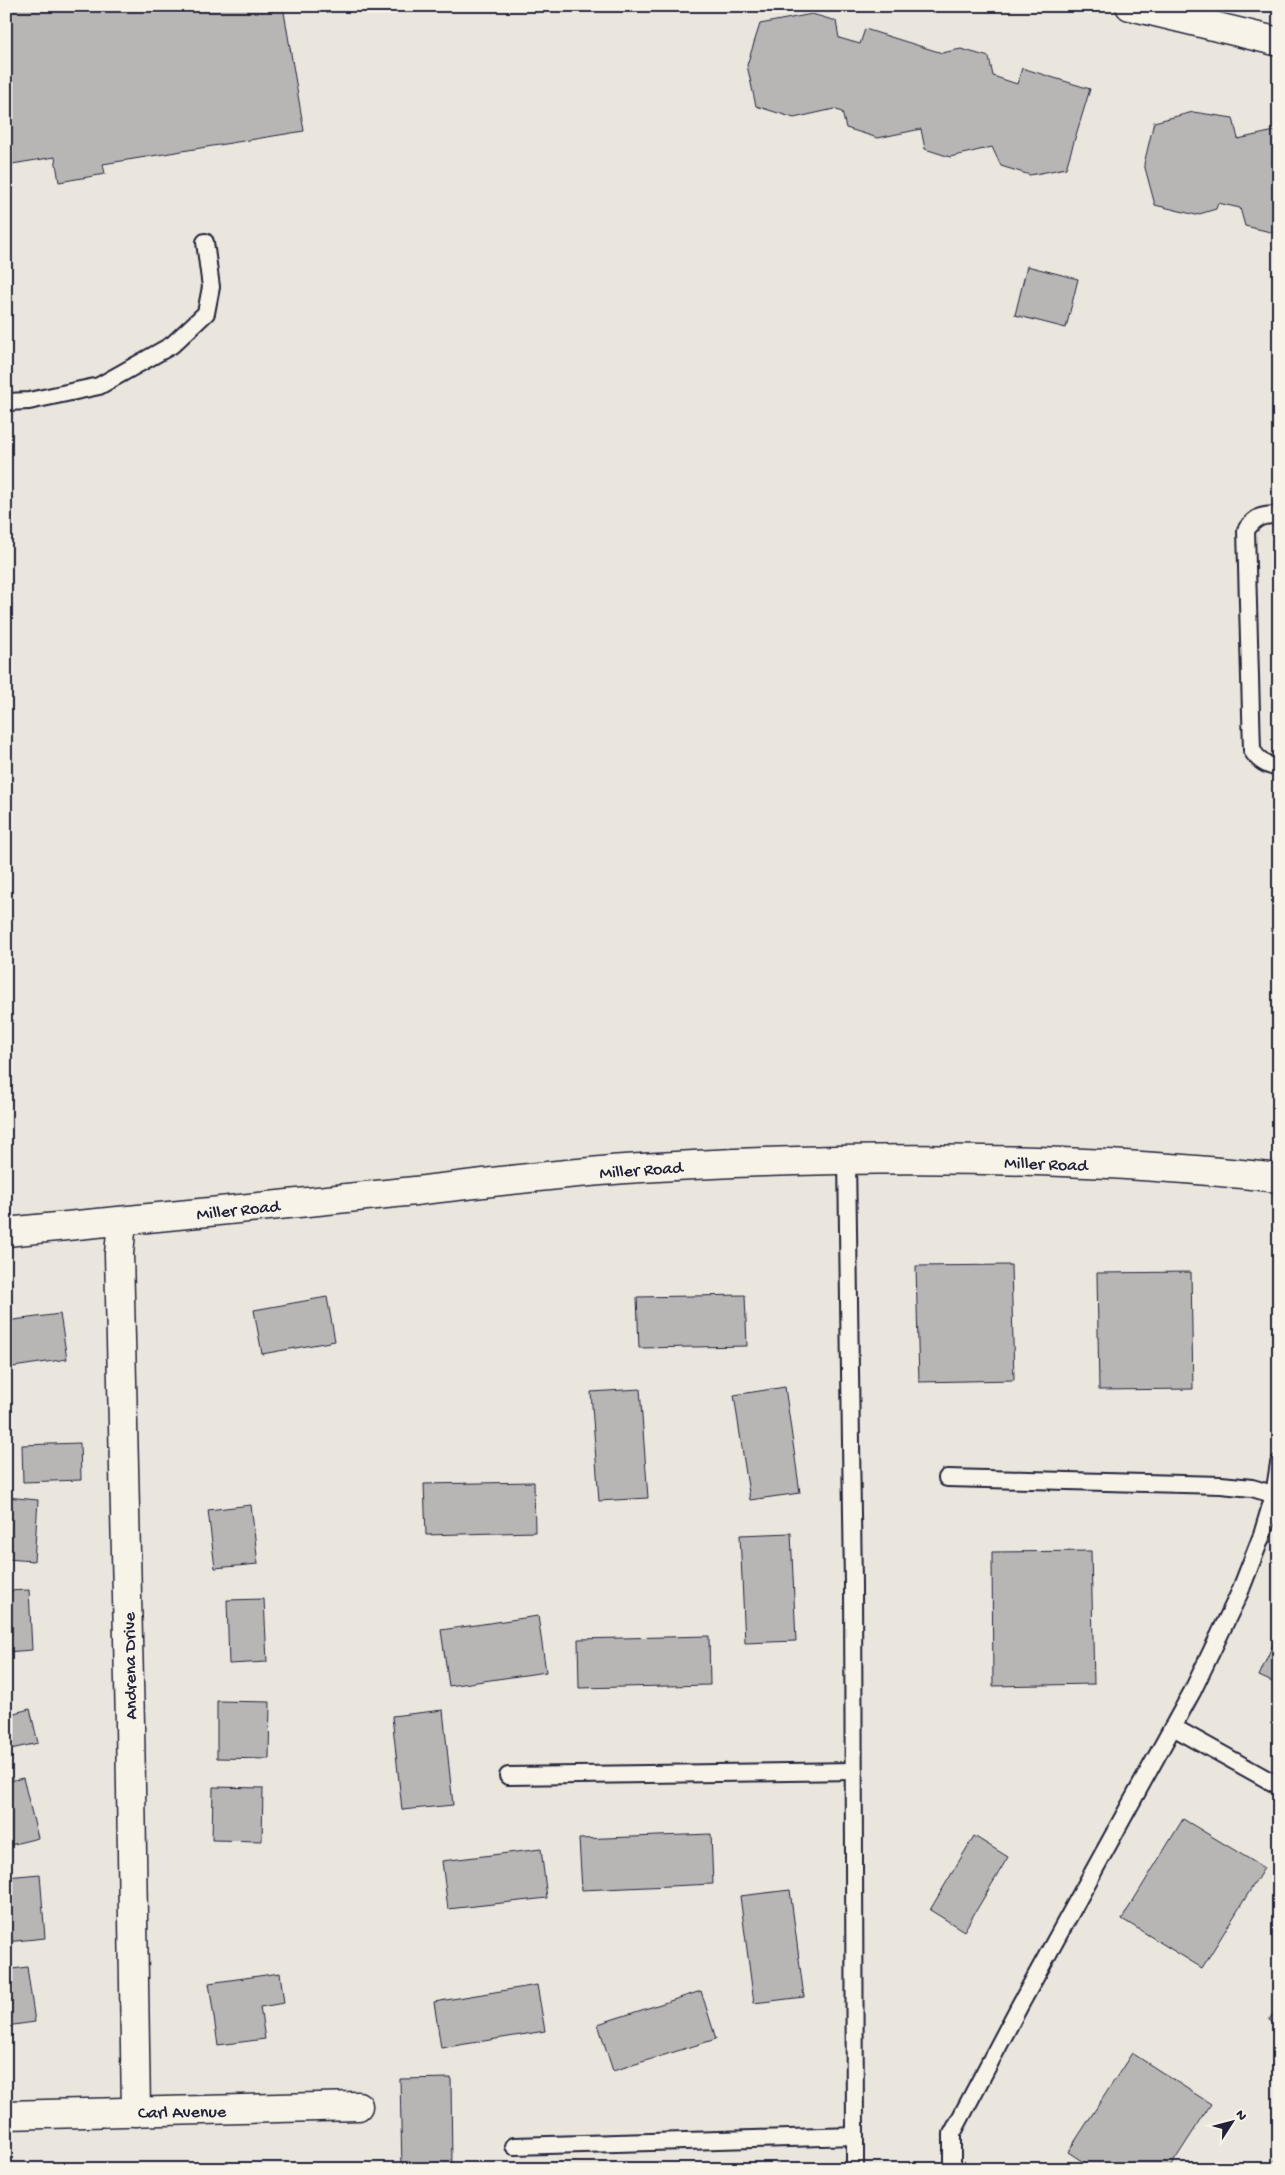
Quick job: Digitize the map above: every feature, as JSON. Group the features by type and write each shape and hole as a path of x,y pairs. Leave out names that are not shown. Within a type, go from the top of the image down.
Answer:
{"street":[{"path":"1144,8 1279,42"},
{"name":"Miller Road","path":"6,1232 622,1169 847,1160 1022,1161 1205,1170 1279,1178"},
{"name":"Andrena Drive","path":"122,1221 119,1254 130,1724 136,2112"},
{"name":"Carl Avenue","path":"6,2115 358,2106"}],"lane":[{"path":"6,402 29,401 99,386 172,345 206,313 211,287 205,242"},
{"path":"1279,515 1267,515 1254,519 1246,530 1252,750 1257,759 1274,767 1279,767"},
{"path":"847,1160 854,1584 855,2169"},
{"path":"952,2169 952,2134 1020,2005 1192,1692 1239,1594 1276,1496 1279,1463"},
{"path":"947,1478 1221,1485 1252,1488 1276,1496"},
{"path":"1173,1727 1279,1786"},
{"path":"508,1776 854,1771"},
{"path":"514,2146 855,2136"}],"building":[{"path":"6,6 283,6 304,131 103,164 105,174 59,182 55,157 6,165"},
{"path":"812,14 836,21 839,38 860,44 865,29 942,53 961,49 989,57 993,76 1017,84 1022,68 1090,89 1066,168 1030,175 1001,166 992,147 950,157 925,149 921,129 878,138 846,128 842,112 834,109 794,118 756,106 747,65 760,24"},
{"path":"1193,112 1233,118 1238,139 1279,130 1279,234 1245,226 1240,208 1218,203 1216,209 1196,215 1155,205 1144,164 1154,122"},
{"path":"1027,266 1078,279 1066,328 1015,315"},
{"path":"1011,1265 1014,1380 919,1382 916,1266"},
{"path":"1191,1272 1193,1389 1099,1390 1097,1273"},
{"path":"745,1295 747,1346 639,1348 637,1297"},
{"path":"327,1297 335,1341 262,1354 254,1310"},
{"path":"60,1314 67,1359 6,1368 6,1321"},
{"path":"785,1387 800,1493 750,1500 734,1395"},
{"path":"640,1389 648,1498 599,1501 591,1392"},
{"path":"80,1443 81,1480 23,1482 22,1445"},
{"path":"534,1482 535,1532 426,1535 424,1484"},
{"path":"6,1497 38,1500 34,1561 6,1559"},
{"path":"251,1505 258,1564 215,1568 208,1510"},
{"path":"791,1533 796,1641 745,1643 740,1535"},
{"path":"1091,1551 1094,1684 993,1686 992,1552"},
{"path":"29,1590 32,1650 6,1652 6,1591"},
{"path":"264,1599 267,1662 229,1664 227,1600"},
{"path":"538,1616 546,1672 449,1686 441,1630"},
{"path":"1279,1631 1279,1685 1259,1676"},
{"path":"709,1636 710,1685 579,1688 578,1639"},
{"path":"217,1701 270,1702 269,1759 217,1758"},
{"path":"30,1709 38,1743 6,1750 6,1715"},
{"path":"443,1710 453,1805 402,1810 392,1716"},
{"path":"23,1778 38,1838 6,1846 6,1782"},
{"path":"213,1787 263,1788 262,1841 212,1840"},
{"path":"1183,1819 1264,1868 1202,1968 1122,1919"},
{"path":"711,1834 713,1884 582,1890 579,1839"},
{"path":"974,1836 1008,1857 964,1931 930,1910"},
{"path":"541,1849 547,1898 448,1909 442,1861"},
{"path":"40,1874 45,1938 6,1942 6,1877"},
{"path":"790,1890 804,1997 754,2003 740,1896"},
{"path":"27,1967 35,2022 6,2026 6,1970"},
{"path":"280,1973 284,2003 260,2007 265,2039 218,2045 209,1983"},
{"path":"537,1985 545,2031 441,2048 434,2002"},
{"path":"701,1991 716,2039 613,2071 598,2024"},
{"path":"1279,2004 1279,2026 1269,2020"},
{"path":"1132,2053 1211,2104 1169,2169 1094,2169 1068,2152"},
{"path":"451,2078 452,2169 402,2169 400,2079"},
{"path":"1279,2154 1279,2169 1269,2169"}]}
